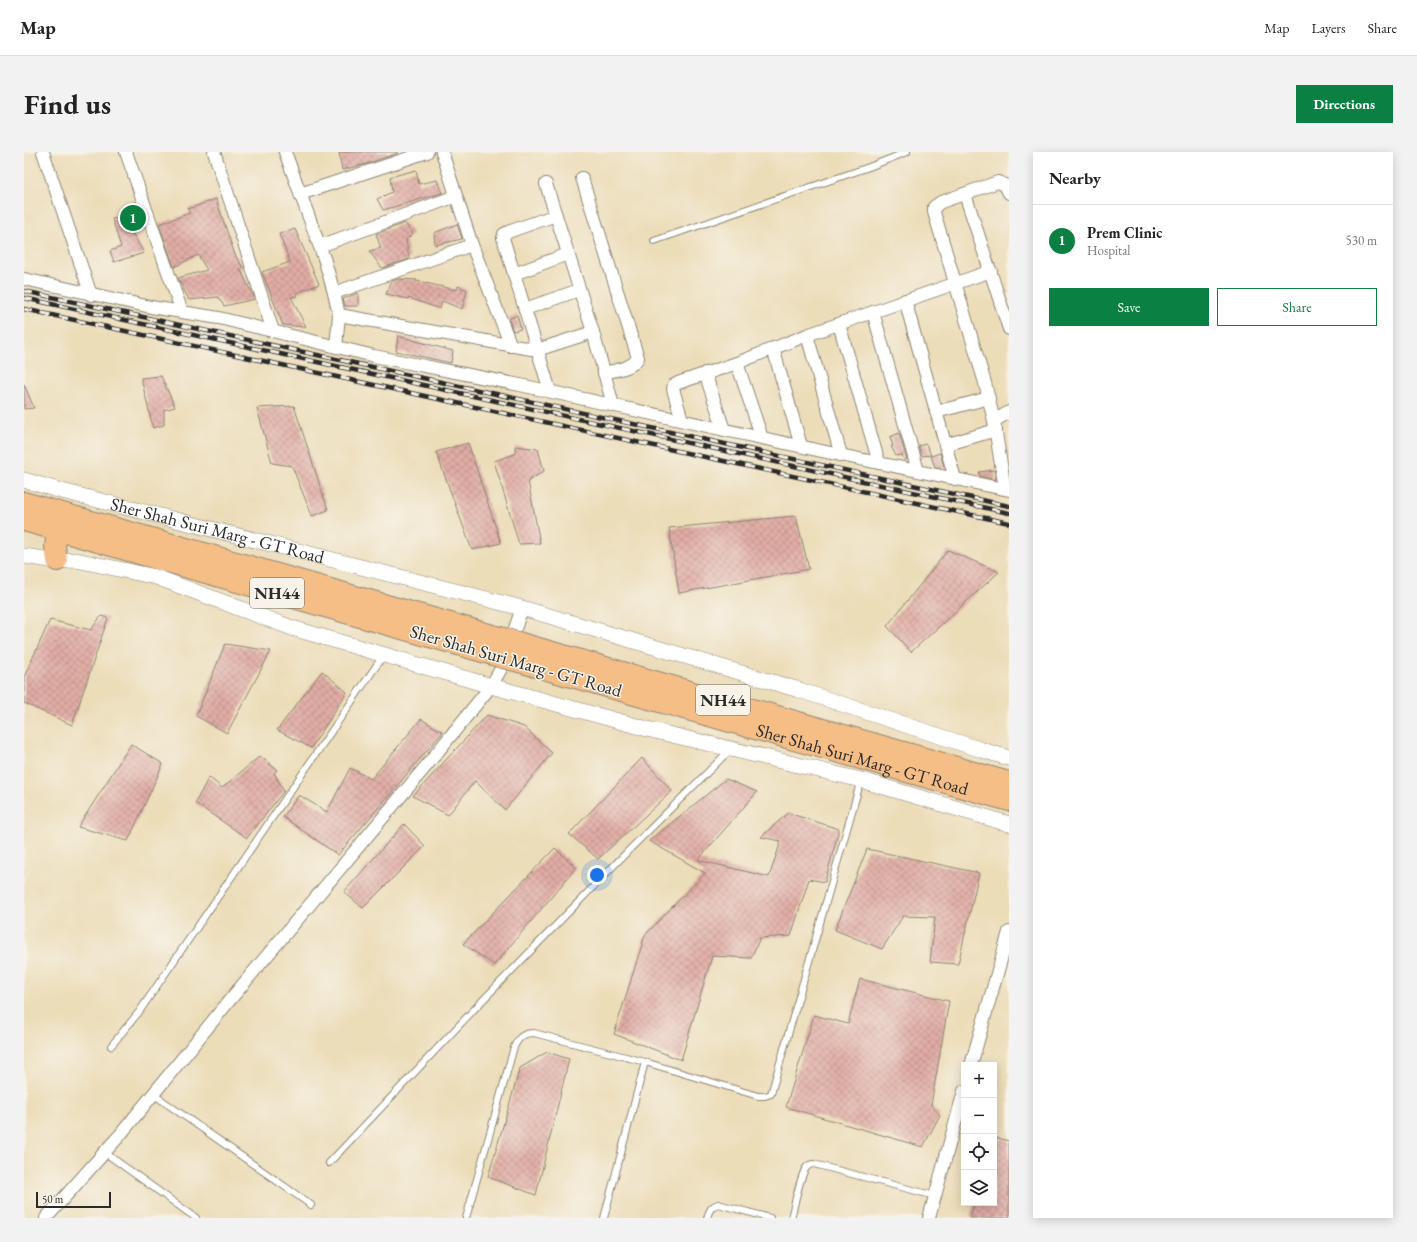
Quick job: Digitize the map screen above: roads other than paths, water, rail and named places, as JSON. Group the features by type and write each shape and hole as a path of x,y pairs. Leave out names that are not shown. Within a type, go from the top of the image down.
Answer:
{"highway":[{"name":"Sher Shah Suri Marg - GT Road","path":"24,502 1009,801"},
{"name":"Sher Shah Suri Marg - GT Road","path":"24,521 1009,782"},
{"path":"57,561 56,546 58,531"}],"street":[{"path":"43,152 91,295"},
{"path":"126,152 182,312"},
{"path":"214,152 273,331"},
{"path":"285,152 320,246 334,293 339,315 336,347"},
{"path":"300,194 428,152"},
{"path":"442,152 472,245 511,346"},
{"path":"582,178 638,358 631,365 604,373"},
{"path":"24,279 91,295 219,318 374,356 550,391 724,430 1007,490 989,398 934,212 934,207 941,202 998,182 1005,185 1009,193"},
{"path":"546,184 593,332 613,405"},
{"path":"965,194 1009,329"},
{"path":"320,246 456,196"},
{"path":"550,391 526,309 502,238 504,234 556,216"},
{"path":"334,293 472,245"},
{"path":"514,274 568,254"},
{"path":"682,420 674,393 674,385 807,335 990,271"},
{"path":"526,309 580,290"},
{"path":"905,300 955,478"},
{"path":"873,312 918,471"},
{"path":"339,315 537,350 593,332"},
{"path":"839,324 879,463"},
{"path":"807,335 841,455"},
{"path":"773,348 801,446"},
{"path":"737,362 762,438"},
{"path":"705,373 724,430"},
{"path":"936,412 989,398"},
{"path":"945,445 995,426 1009,412"},
{"name":"Sher Shah Suri Marg - GT Road","path":"24,480 58,490 522,608 796,689 1009,758"},
{"name":"Sher Shah Suri Marg - GT Road","path":"24,556 57,561 76,560 156,577 292,628 491,686 651,730 861,780 1009,824"},
{"path":"46,1218 154,1094 229,1001 427,765 491,686 502,667 522,608"},
{"path":"972,1062 1009,932"},
{"path":"928,1218 962,1098"}],"lane":[{"path":"654,241 869,167 908,152"},
{"path":"111,1046 139,1012 384,654"},
{"path":"329,1163 483,1000 624,856 732,749"},
{"path":"466,1218 514,1047 519,1038 525,1033 534,1033 645,1062 758,1096 771,1094 861,780"},
{"path":"604,1218 645,1062"},
{"path":"154,1094 311,1205"},
{"path":"104,1152 196,1218"},
{"path":"791,1218 803,1174 807,1166 810,1164 935,1196"},
{"path":"707,1218 711,1209 718,1204 770,1218"}],"railway":[{"path":"24,291 1009,506"},
{"path":"24,298 1009,513"},
{"path":"24,309 1009,523"}],"place":[{"name":"Prem Clinic","path":"133,218"}]}
